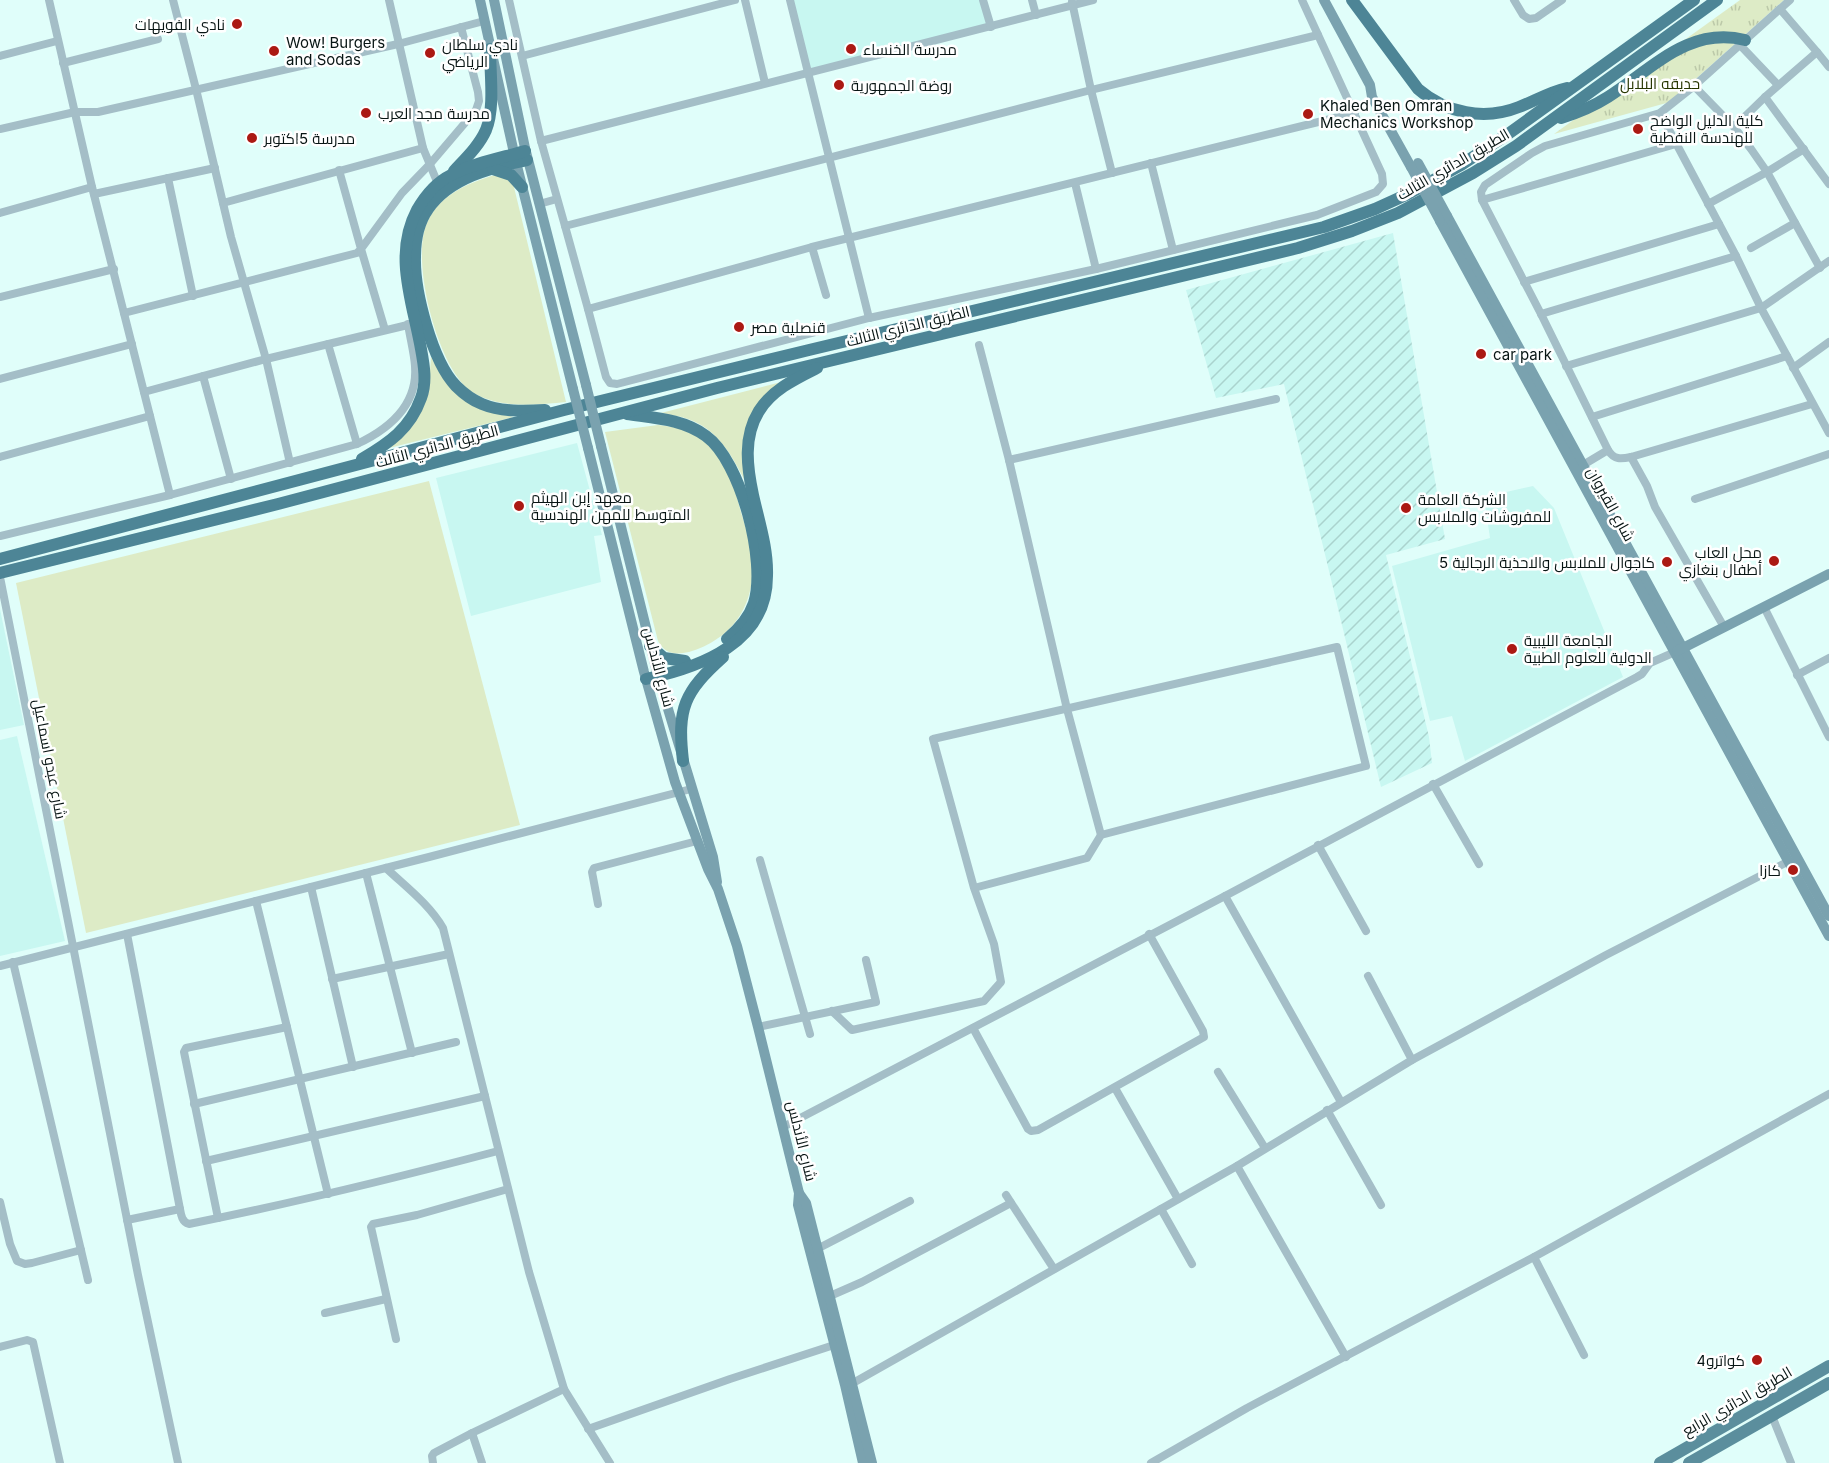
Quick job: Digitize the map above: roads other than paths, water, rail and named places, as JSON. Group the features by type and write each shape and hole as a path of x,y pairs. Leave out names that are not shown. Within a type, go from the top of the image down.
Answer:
{"highway":[{"path":"1352,0 1418,89 1431,100 1446,107 1470,113 1497,113 1516,108 1545,94 1574,87"},
{"name":"الطريق الدائري الثالث","path":"6,557 564,410 1324,227 1375,209 1441,176 1508,134 1694,0"},
{"name":"الطريق الدائري الثالث","path":"0,575 717,388 1286,251 1335,237 1398,213 1449,187 1516,146 1717,0"},
{"path":"1551,120 1575,113 1607,98 1672,52 1686,45 1715,37 1729,36 1742,42"},
{"path":"351,465 390,442 413,416 422,396 425,376 412,324 406,244 411,222 423,199 451,175 477,146 486,129 491,103 490,49"},
{"path":"451,175 521,157"},
{"path":"521,157 467,178 437,197 427,210 420,224 416,242 415,259 420,296 429,332 444,369 455,385 467,396 482,404 502,409 564,410"},
{"path":"492,168 515,178 522,187"},
{"path":"683,761 681,740 684,706 699,678 753,625 766,594 766,557 747,457 752,426 760,410 774,393 791,381 833,360"},
{"path":"620,413 682,423 705,435 724,455 738,483 758,569 754,602 747,618 737,631 705,653 651,674"},
{"path":"651,674 709,659 742,637"},
{"path":"650,646 664,658 685,661"}],"main road":[{"path":"480,0 490,49 521,157"},
{"path":"494,0 521,157"},
{"name":"شارع القيروان","path":"1324,0 1370,85 1372,97 1414,165 1582,465 1829,936"},
{"name":"شارع الأندلس","path":"521,157 522,187 588,448 651,674 679,793 708,869 718,888 758,1027 799,1193 798,1205 863,1463"},
{"name":"شارع الأندلس","path":"521,157 539,204 601,446 650,646 651,674 683,761 716,867 718,888"},
{"name":"شارع القيروان","path":"1444,218 1678,650 1829,916"},
{"path":"1678,650 1829,574"},
{"name":"شارع الأندلس","path":"799,1193 806,1203 872,1463"},
{"name":"الطريق الدائري الرابع","path":"1660,1463 1829,1366"},
{"name":"الطريق الدائري الرابع","path":"1689,1463 1829,1383"}],"street":[{"path":"49,0 93,191 170,495"},
{"path":"173,0 223,203 266,359 290,463"},
{"path":"389,0 423,148 438,184"},
{"path":"509,0 541,141 606,377 612,384 869,318 1096,268 1317,215 1376,192 1383,184 1382,174 1302,0"},
{"path":"522,56 711,3 735,0"},
{"path":"745,0 765,83"},
{"path":"790,0 869,318"},
{"path":"983,0 991,27"},
{"path":"1032,0 1036,15"},
{"path":"541,141 991,27 1036,15 1072,2 1093,0"},
{"path":"1514,0 1523,15 1529,19 1536,18 1562,0"},
{"path":"1790,0 1694,86 1660,112 1545,146 1485,185 1481,192 1482,200 1608,450 1615,458 1631,457 1812,404"},
{"path":"1072,2 1112,173"},
{"path":"1780,9 1829,67"},
{"path":"0,129 75,112 98,112 398,44 484,21"},
{"path":"124,313 357,253 402,193 476,110 479,101 461,27"},
{"path":"564,226 1091,90 1318,35"},
{"path":"63,63 158,39"},
{"path":"0,56 57,41"},
{"path":"1742,42 1778,85"},
{"path":"1734,127 1817,52"},
{"path":"1694,86 1751,148 1767,172 1820,268"},
{"path":"1765,97 1826,174 1829,184"},
{"path":"588,309 849,237 1355,112"},
{"path":"1660,112 1761,308 1812,404 1828,429"},
{"path":"1482,200 1676,144"},
{"path":"223,203 423,148"},
{"path":"1708,204 1804,149"},
{"path":"1151,163 1173,250"},
{"path":"0,213 93,191 215,168"},
{"path":"339,170 385,330"},
{"path":"168,178 193,296"},
{"path":"1074,183 1096,268"},
{"path":"539,204 557,199"},
{"path":"1751,248 1795,223"},
{"path":"1524,282 1719,224"},
{"path":"812,247 826,295"},
{"path":"1541,314 1736,256"},
{"path":"1566,366 1761,308 1829,261"},
{"path":"0,297 114,269"},
{"path":"0,536 231,479 357,444 373,436 389,426 400,415 410,399 415,368 412,324 266,359 144,392"},
{"path":"1793,368 1829,342"},
{"path":"0,379 132,344"},
{"path":"328,344 357,444"},
{"path":"979,345 1009,460 1067,709 1101,835"},
{"path":"1592,417 1788,356"},
{"path":"203,376 231,479"},
{"path":"1009,460 1276,399"},
{"path":"0,457 150,416"},
{"path":"1582,465 1608,450"},
{"path":"1695,499 1829,454"},
{"path":"1631,457 1647,486 1655,507 1724,627"},
{"name":"شارع عبدو اسماعيل","path":"0,575 72,947 178,1463"},
{"path":"1764,607 1829,738"},
{"path":"832,1011 852,1030 984,1001 1001,982 994,944 974,888 933,739 1337,646 1366,766 1101,835 1087,858 974,888"},
{"path":"783,1127 1637,677 1650,663 1678,650"},
{"path":"1797,675 1829,658"},
{"path":"1433,784 1479,864"},
{"path":"0,966 691,789"},
{"path":"598,904 592,872 594,868 697,840"},
{"path":"1318,845 1365,931"},
{"path":"760,860 810,1034"},
{"path":"853,1383 1237,1166 1412,1060 1606,955 1789,861"},
{"path":"386,868 426,905 443,928 529,1272 564,1389 610,1463"},
{"path":"366,873 412,1053"},
{"path":"311,887 352,1067"},
{"path":"1225,896 1341,1102"},
{"path":"256,901 328,1194"},
{"path":"127,934 180,1209 183,1220 189,1224 328,1194 498,1151"},
{"path":"973,1028 1031,1131 1038,1130 1204,1037 1203,1031 1149,934"},
{"path":"332,979 449,954"},
{"path":"758,1027 876,1002 866,960"},
{"path":"13,962 88,1280"},
{"path":"1368,976 1412,1060"},
{"path":"218,1218 184,1050 287,1027"},
{"path":"194,1104 456,1042"},
{"path":"1218,1072 1265,1148"},
{"path":"1115,1088 1178,1199"},
{"path":"1151,1463 1238,1413 1534,1257 1829,1094"},
{"path":"206,1161 485,1096"},
{"path":"1327,1110 1380,1205"},
{"path":"1237,1166 1346,1357"},
{"path":"396,1339 370,1229 373,1224 417,1215 508,1189"},
{"path":"830,1296 862,1282 1009,1199 1054,1269"},
{"path":"817,1249 910,1201"},
{"path":"0,1202 10,1244 17,1261 25,1264 32,1263 81,1250"},
{"path":"127,1220 180,1209"},
{"path":"1161,1209 1192,1264"},
{"path":"1534,1257 1584,1355"},
{"path":"325,1313 386,1299"},
{"path":"0,1347 27,1340 33,1342 60,1463"},
{"path":"588,1429 834,1345"},
{"path":"433,1463 434,1453 564,1389"},
{"path":"1772,1416 1791,1463"},
{"path":"472,1433 482,1463"}],"place":[{"name":"نادي الفويهات","path":"237,24"},
{"name":"مدرسة الخنساء","path":"851,49"},
{"name":"Wow! Burgers and Sodas","path":"274,51"},
{"name":"نادي سلطان الرياضي","path":"430,53"},
{"name":"روضة الجمهورية","path":"839,85"},
{"name":"مدرسة مجد العرب","path":"366,113"},
{"name":"Khaled Ben Omran Mechanics Workshop","path":"1308,114"},
{"name":"كلية الدليل الواضح للهندسة النفطية","path":"1638,129"},
{"name":"مدرسة 5اكتوبر","path":"252,138"},
{"name":"قنصلية مصر","path":"739,327"},
{"name":"car park","path":"1481,354"},
{"name":"معهد إبن الهيثم المتوسط للمهن الهندسية","path":"519,506"},
{"name":"الشركة العامة للمفروشات والملابس","path":"1406,508"},
{"name":"محل العاب أطفال بنغازي","path":"1774,561"},
{"name":"كاجوال للملابس والاحذية الرجالية 5","path":"1667,562"},
{"name":"الجامعة الليبية الدولية للعلوم الطبية","path":"1512,649"},
{"name":"كازا","path":"1793,870"},
{"name":"كواترو4","path":"1757,1360"}],"park label":[{"name":"حديقه البلابل","path":"1660,83"}]}
